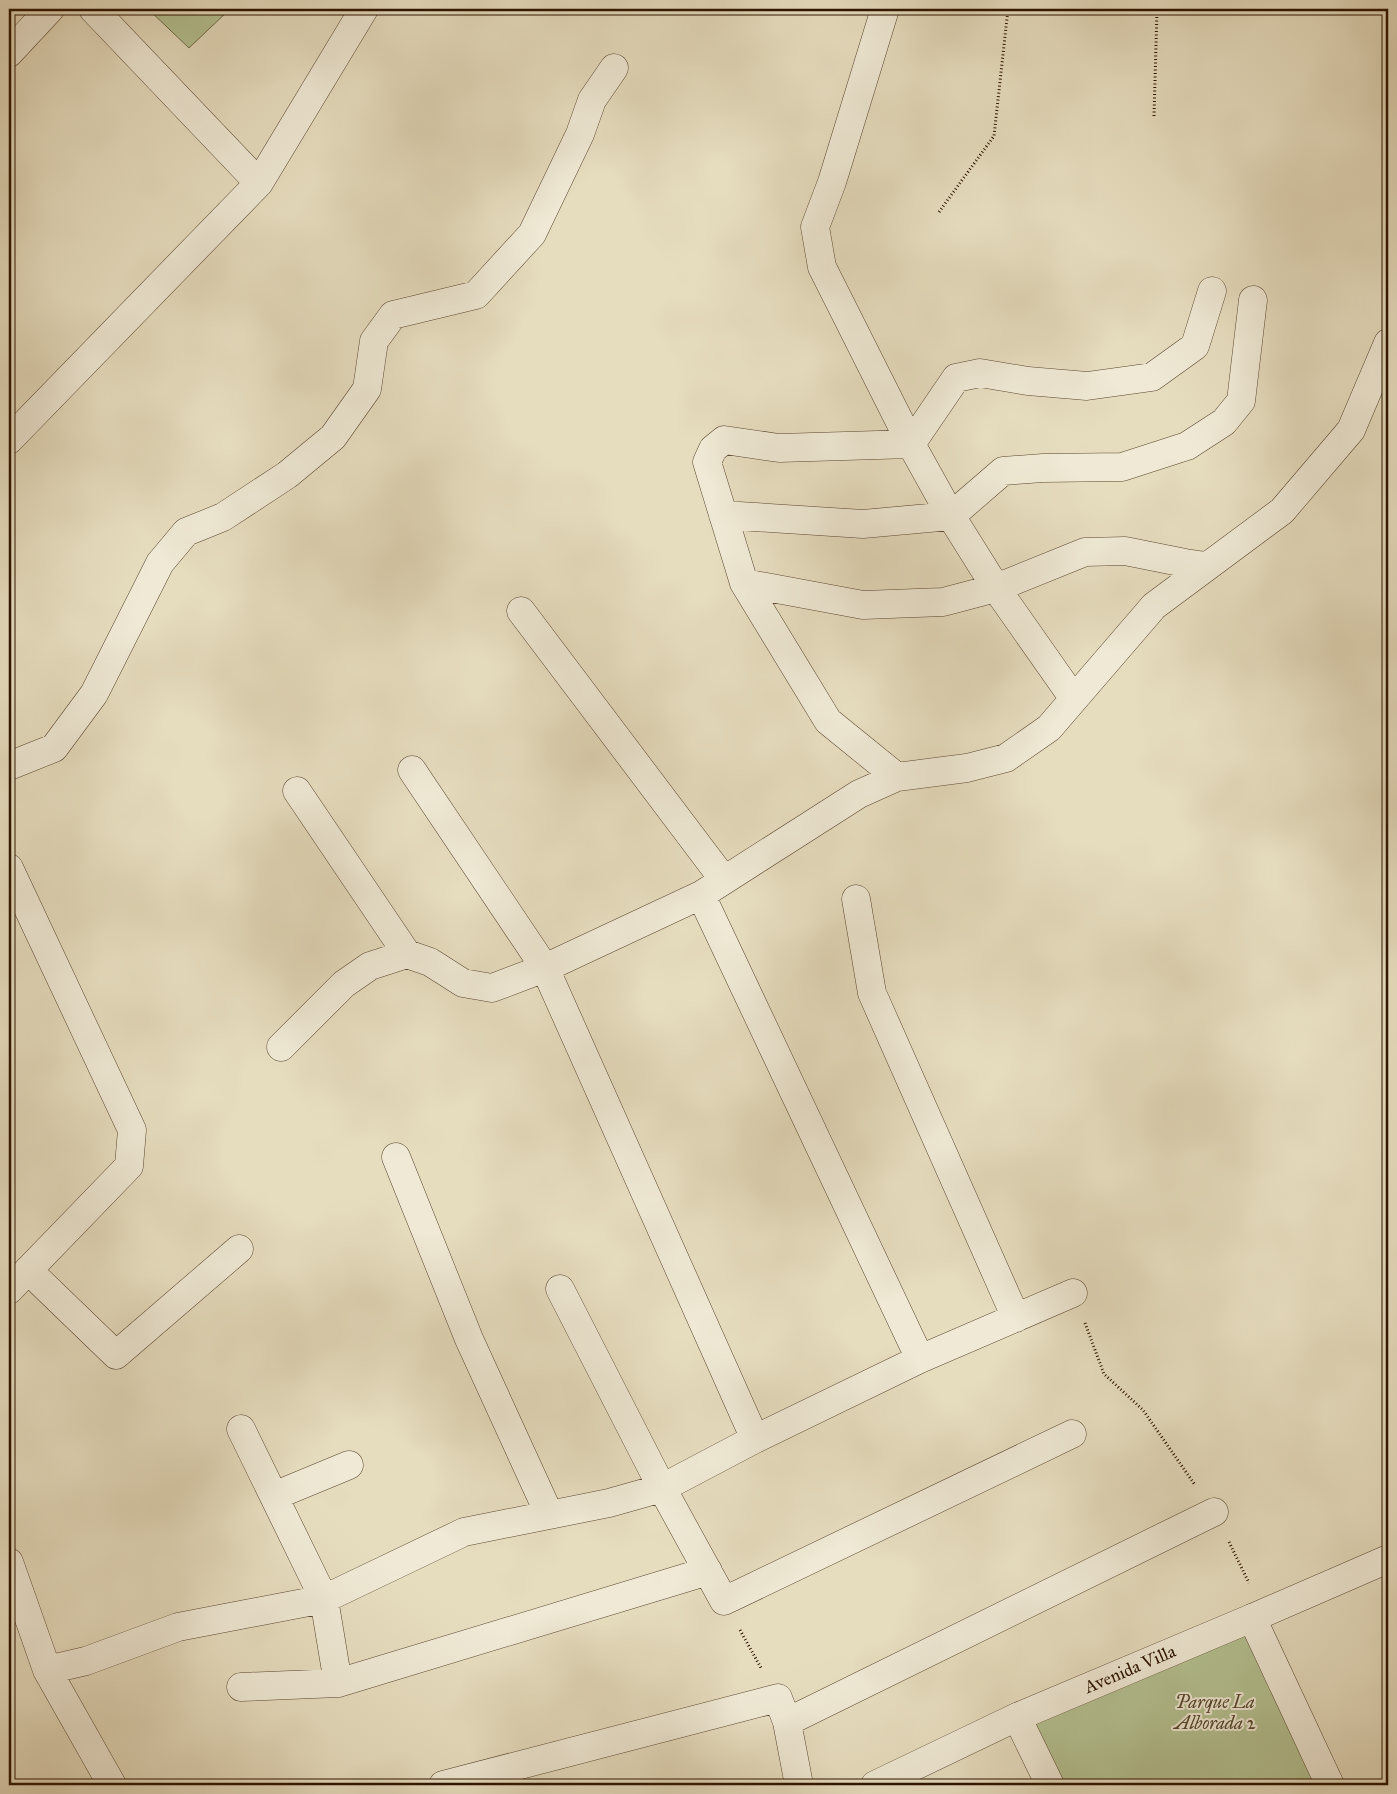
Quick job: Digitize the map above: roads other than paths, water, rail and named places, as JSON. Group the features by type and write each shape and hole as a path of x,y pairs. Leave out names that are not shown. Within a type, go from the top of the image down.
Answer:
{"street":[{"path":"9,53 50,9"},
{"path":"93,9 259,183"},
{"path":"9,440 259,183 364,9"},
{"path":"885,9 832,182 815,227 822,267 911,444 951,516 996,588 1074,699"},
{"path":"9,766 54,748 94,694 160,563 186,532 224,517 287,475 333,437 367,389 374,341 393,315 476,295 532,234 580,134 592,100 614,68"},
{"path":"911,444 956,378 980,373 1028,381 1087,386 1152,377 1195,346 1212,291"},
{"path":"723,515 863,524 951,516 1003,471 1043,468 1122,467 1186,446 1224,422 1241,401 1253,300"},
{"path":"297,791 407,954 430,962 463,983 492,988 544,968 701,895 859,794 897,777 967,768 1006,758 1049,728 1154,606 1282,511 1351,430 1388,343"},
{"path":"897,777 828,721 744,583 707,462 712,449 724,440 779,448 911,444"},
{"path":"744,583 863,605 943,602 996,588 1084,552 1125,551 1206,566"},
{"path":"521,611 724,880"},
{"path":"412,770 544,968 755,1438"},
{"path":"9,868 132,1130 129,1166 9,1290"},
{"path":"701,895 920,1359"},
{"path":"856,899 872,993 1016,1318"},
{"path":"281,1047 344,984 370,966 407,954"},
{"path":"396,1157 469,1338 549,1514"},
{"path":"28,1270 116,1355 238,1248"},
{"path":"560,1289 662,1488 724,1601 1072,1434"},
{"path":"47,1670 86,1661 178,1627 324,1598 464,1532 609,1503 662,1488 755,1438 920,1359 1073,1293"},
{"path":"242,1429 324,1598 338,1683"},
{"path":"274,1496 349,1465"},
{"path":"443,1785 783,1710 1214,1512"},
{"name":"Avenida Villa","path":"875,1785 1017,1717 1388,1559"},
{"path":"9,1562 47,1670 112,1785"},
{"path":"241,1687 338,1683 708,1572"},
{"path":"1258,1615 1330,1785"},
{"path":"783,1710 799,1785"},
{"path":"1017,1717 1050,1785"}],"park label":[{"name":"Parque La Alborada 2","path":"1215,1712"}]}
